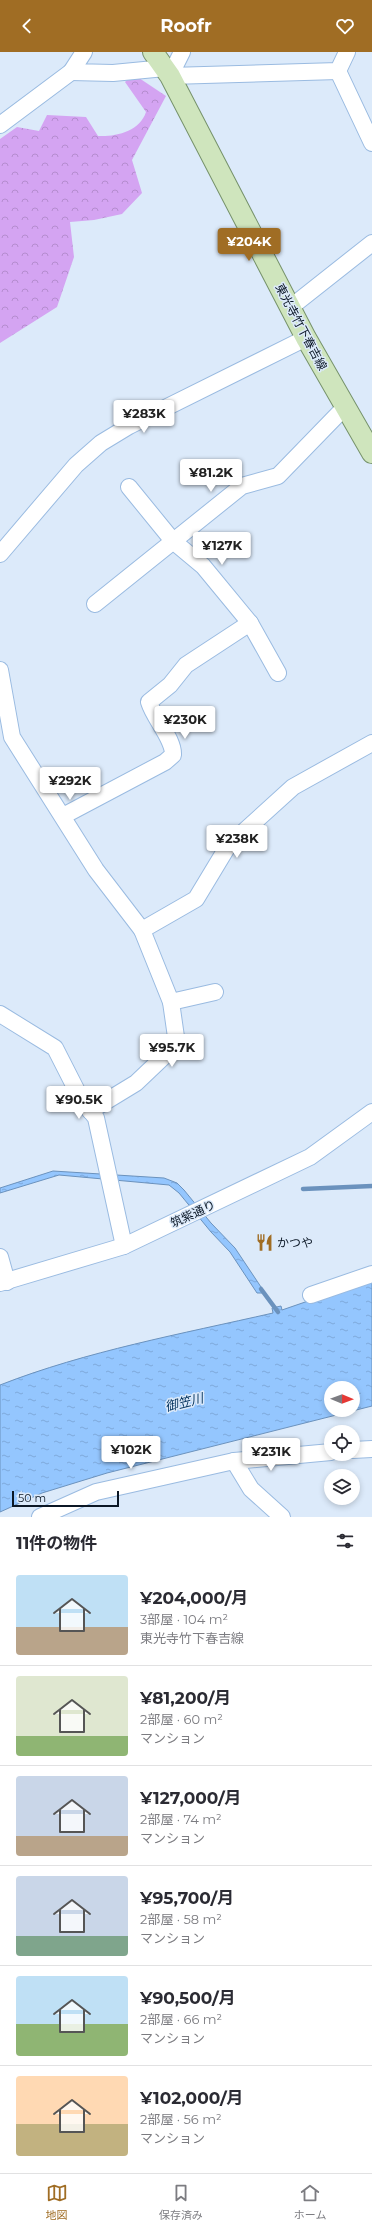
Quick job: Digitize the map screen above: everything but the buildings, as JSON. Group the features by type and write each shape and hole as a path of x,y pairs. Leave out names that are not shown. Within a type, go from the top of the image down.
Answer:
{"main road":[{"name":"東光寺竹下春吉線","path":"153,52 167,72 306,338 372,453"}],"street":[{"path":"167,72 182,52"},
{"path":"338,71 347,52"},
{"path":"0,125 71,72 83,54 113,73"},
{"path":"71,72 338,71"},
{"path":"338,71 372,143"},
{"path":"291,307 372,243"},
{"path":"0,554 76,465 101,443 129,426 306,338"},
{"path":"95,604 242,486 278,476 345,407"},
{"path":"129,487 173,541 203,566 250,623 278,673"},
{"path":"63,816 165,762 173,755 173,748 152,712 150,702 170,686 186,665 250,623"},
{"path":"0,670 12,737 96,870 142,930 171,1002 177,1044 136,1083 90,1111"},
{"path":"142,930 196,899 228,846 293,787 372,743"},
{"path":"171,1002 215,992"},
{"path":"0,1014 55,1048 81,1099 96,1118 124,1246"},
{"name":"筑紫通り","path":"4,1283 124,1246 310,1157 372,1112"},
{"path":"0,1257 4,1283"},
{"path":"311,1295 372,1274"},
{"path":"360,1450 372,1449"},
{"path":"40,1517 96,1492 234,1461 324,1453"},
{"path":"234,1461 251,1489 282,1517"}],"green space":[{"path":"133,74 166,96 132,160 142,193 122,214 94,220 70,222 74,257 57,307 0,343 0,139 17,127 39,131 47,115 86,117 98,136 126,132 143,119 146,112 125,82"}],"water":[{"path":"53,1171 164,1178 177,1183 211,1223 235,1248 265,1293 257,1293 230,1252 211,1232 179,1193 169,1185 59,1175 0,1193 0,1188"},
{"name":"御笠川","path":"372,1279 372,1406 360,1409 360,1381 324,1381 324,1417 328,1417 107,1473 42,1493 0,1512 0,1385 66,1362 100,1353 273,1313 272,1308 281,1306 282,1310"}],"waterway":[{"path":"303,1189 372,1186"},
{"path":"261,1289 278,1312"}],"place":[{"name":"かつや","path":"264,1243"}]}
